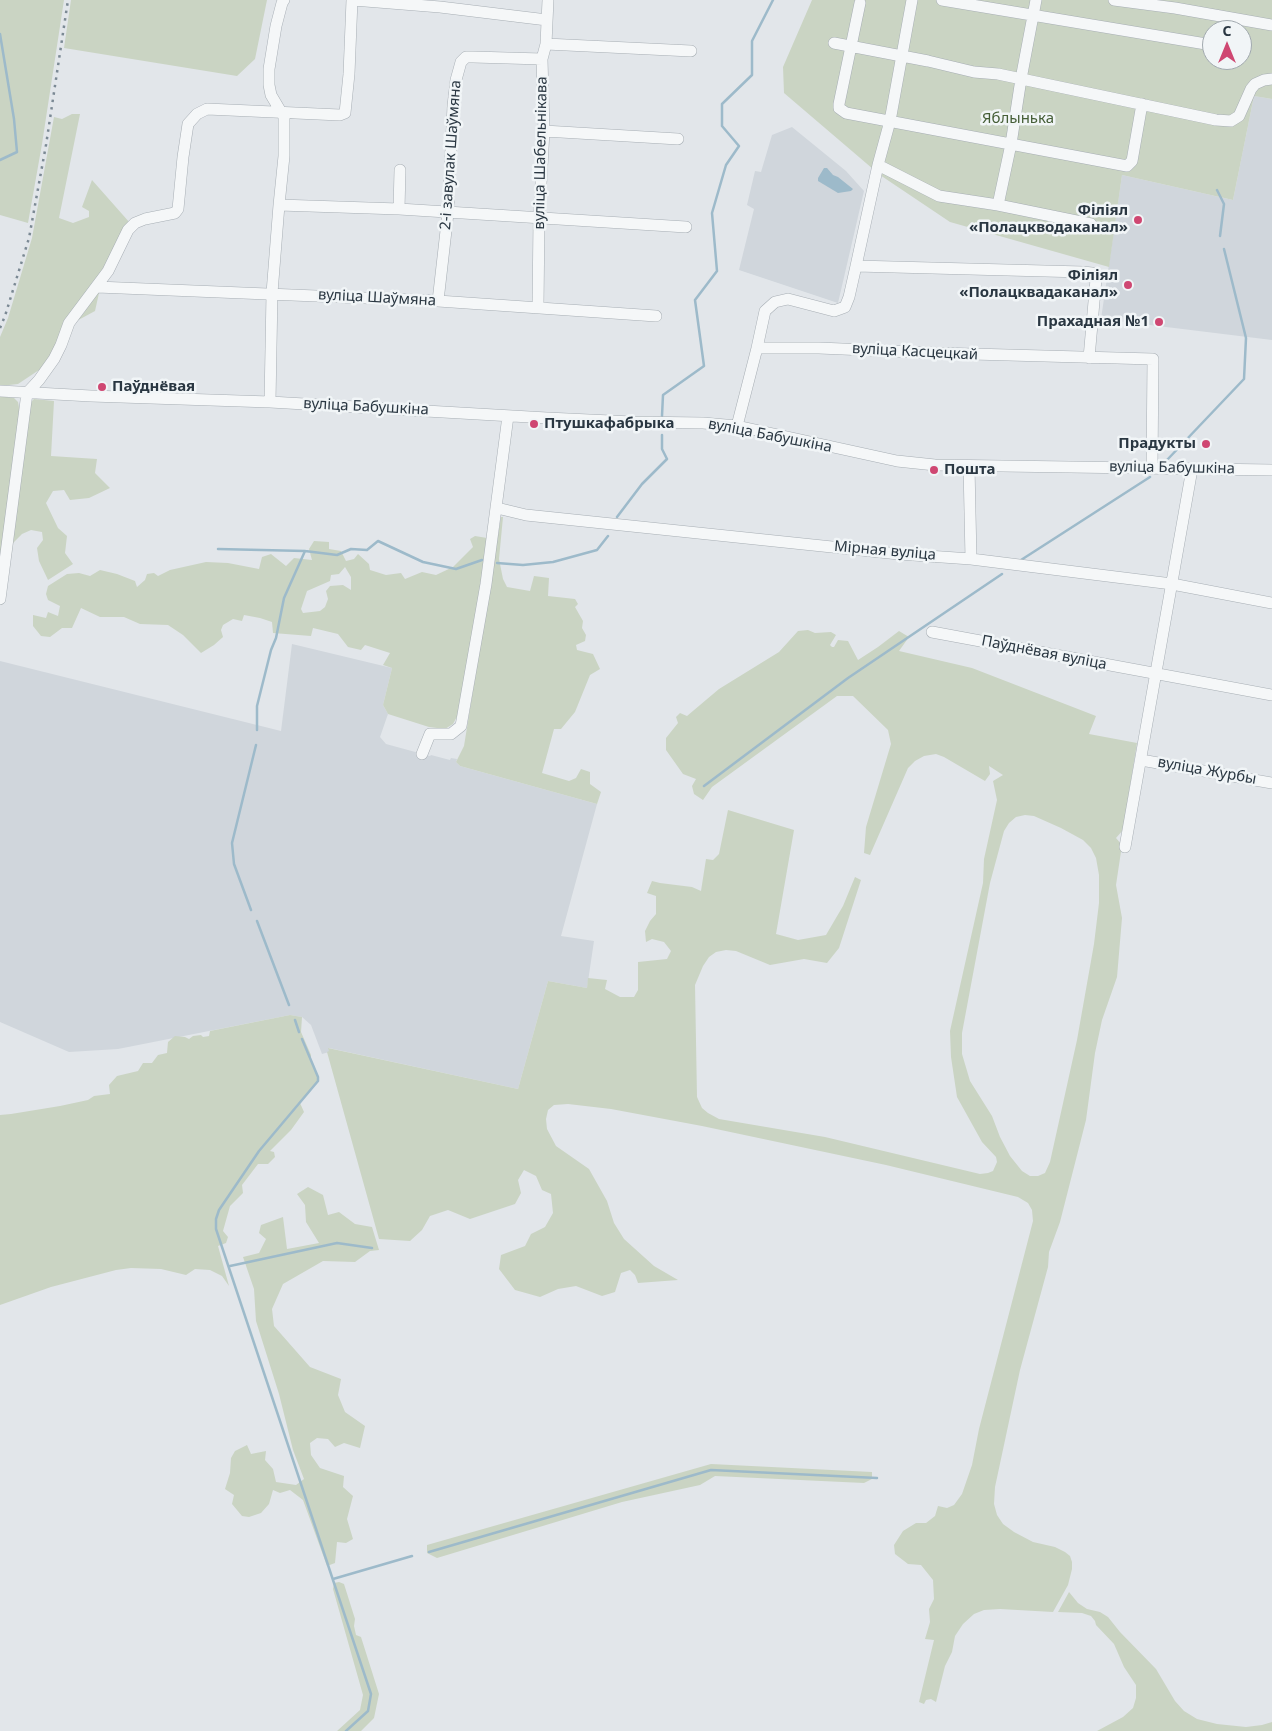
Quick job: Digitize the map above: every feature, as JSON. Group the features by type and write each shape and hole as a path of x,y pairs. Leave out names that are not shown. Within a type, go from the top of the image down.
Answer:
{"street":[{"path":"270,402 272,293 284,156 284,117 276,106 269,85 276,26 284,0"},
{"path":"0,599 26,393 39,380 54,359 69,323 108,271 128,230 136,223 175,213 178,210 188,124 197,114 207,109 340,115 345,113 349,74 352,0 440,7 547,20"},
{"name":"вуліца Шабельнікава","path":"538,306 539,219 544,131 542,58 546,44 548,0"},
{"path":"737,426 765,311 775,302 788,299 834,311 845,307 849,297 878,165 890,122 912,0"},
{"path":"942,0 1202,43"},
{"path":"998,205 1011,144 1036,0"},
{"path":"1114,0 1175,8 1272,25"},
{"path":"860,3 839,108 846,112 890,122 1127,166 1132,161 1142,104"},
{"path":"834,43 974,72 998,74 1216,120 1231,121 1238,116 1255,84 1264,80 1272,80"},
{"path":"546,44 691,51"},
{"name":"2-і завулак Шаўмяна","path":"438,301 448,213 453,106 460,62 466,57 542,58"},
{"path":"544,131 678,139"},
{"path":"878,165 939,196 998,205 1091,224"},
{"path":"399,209 400,170"},
{"path":"279,205 399,209 686,227"},
{"path":"856,266 1092,273 1096,279 1089,358"},
{"name":"вуліца Шаўмяна","path":"97,287 272,293 538,306 656,316"},
{"name":"вуліца Касцецкай","path":"757,348 819,348 1153,359 1152,468"},
{"name":"вуліца Бабушкіна","path":"0,391 270,402 632,422 703,423 737,426 897,461 968,466 1272,470"},
{"path":"422,754 430,734 451,734 461,726 486,584 508,416"},
{"path":"968,466 971,559"},
{"path":"1124,847 1192,469"},
{"name":"Мірная вуліца","path":"497,508 526,515 898,554 971,559 1172,584 1272,603"},
{"name":"Паўднёвая вуліца","path":"932,632 1272,695"},
{"name":"вуліца Журбы","path":"1141,760 1272,783"}],"shaded area":[{"path":"1254,96 1272,99 1272,340 1101,319 1122,175 1233,200"},
{"path":"792,127 846,171 864,191 838,303 739,270 754,209 747,205 755,171 761,172 772,135"},
{"path":"292,644 392,668 383,705 388,714 380,737 386,744 430,756 450,760 451,758 457,759 456,762 460,766 597,804 561,936 594,941 587,988 548,981 518,1089 329,1048 329,1052 322,1054 311,1025 302,1017 290,1015 118,1049 69,1052 0,1022 0,661 281,731"}],"green space":[{"path":"0,0 64,0 28,223 0,215"},
{"path":"71,0 267,0 255,59 237,76 64,48"},
{"name":"Яблынька","path":"812,0 1272,0 1272,99 1254,96 1233,200 1122,175 1109,267 950,222 880,175 784,93 783,67"},
{"path":"72,114 80,114 59,218 73,223 89,217 89,211 82,207 92,180 130,223 106,270 45,366 18,384 0,386 0,337 8,318 32,238 54,117 62,119"},
{"path":"96,293 99,293 95,311 71,324 83,314"},
{"path":"0,396 14,398 18,402 20,413 0,566"},
{"path":"34,399 54,401 51,456 97,459 95,473 110,488 89,498 70,500 64,490 53,491 46,503 58,528 67,536 65,553 73,564 48,580 39,561 37,548 43,540 42,532 31,530 22,534 12,544 31,402"},
{"path":"501,517 503,517 499,559 503,579 507,587 530,591 534,576 549,578 548,596 575,599 578,604 575,607 583,621 582,628 586,635 585,641 576,645 577,650 593,654 600,669 590,675 575,712 561,729 554,729 542,773 569,781 576,778 581,769 590,772 590,784 601,792 597,804 460,766 456,762 464,746"},
{"path":"475,536 487,538 460,711 453,724 445,729 429,727 388,714 383,705 392,668 383,665 390,653 365,645 361,650 348,647 338,634 313,628 311,636 273,633 272,622 244,615 242,621 233,619 223,625 221,630 223,637 201,653 183,635 168,625 140,624 124,617 100,617 81,608 72,628 62,628 50,637 41,636 33,626 33,615 46,618 48,612 58,616 60,606 48,600 46,594 48,586 67,574 79,573 90,576 100,570 135,581 137,587 145,580 147,574 154,573 158,576 170,570 206,562 228,563 259,569 262,557 271,554 286,566 294,558 312,560 309,549 314,541 329,542 329,549 341,551 346,561 354,559 358,554 369,564 370,570 386,575 401,573 405,579 422,572 436,575 453,567 473,547 470,539","holes":["345,567 351,577 351,590 343,585 330,586 326,591 328,599 325,607 320,611 303,613 301,609 307,591 330,581 331,575 339,574"]},
{"path":"798,631 831,632 836,635 830,645 834,647 838,640 848,641 858,660 899,631 909,637 899,651 972,668 1096,716 1089,734 1137,743 1123,830 1116,838 1122,845 1116,885 1122,918 1117,977 1102,1020 1095,1053 1086,1120 1060,1222 1049,1252 1048,1267 1020,1370 995,1487 994,1504 997,1515 1003,1524 1033,1542 1055,1547 1065,1552 1070,1556 1072,1569 1068,1585 1053,1612 984,1610 974,1614 963,1624 955,1636 952,1652 945,1666 936,1702 931,1699 926,1700 924,1704 919,1702 934,1640 925,1639 930,1622 929,1609 934,1599 933,1580 921,1565 908,1564 895,1554 894,1545 903,1531 916,1523 926,1523 935,1516 938,1506 947,1508 954,1505 962,1494 972,1465 979,1429 1033,1221 1032,1210 1028,1203 1018,1197 886,1165 702,1126 611,1109 568,1104 554,1105 548,1110 546,1119 547,1129 556,1146 589,1169 607,1201 614,1223 624,1239 654,1266 678,1280 638,1283 635,1275 630,1270 621,1273 615,1292 602,1296 576,1286 558,1289 540,1297 515,1290 499,1269 501,1255 525,1246 531,1234 545,1227 553,1213 551,1194 542,1190 536,1176 524,1170 518,1180 521,1193 515,1204 470,1219 448,1210 430,1216 422,1230 410,1241 379,1239 327,1052 329,1051 328,1048 518,1089 548,981 587,988 588,978 607,980 605,989 620,997 634,997 638,990 638,962 667,959 671,951 664,942 652,939 646,942 645,931 656,914 656,896 647,893 652,881 692,887 701,891 706,859 713,860 719,854 728,810 794,830 776,934 798,940 826,935 843,906 855,877 861,880 839,948 827,963 804,959 770,965 736,951 726,950 716,952 709,957 695,985 697,1097 702,1108 719,1119 825,1137 980,1174 993,1171 997,1162 996,1157 982,1142 957,1097 951,1057 950,1031 983,883 984,859 997,800 993,781 1003,775 989,766 990,774 985,781 936,754 924,756 915,761 908,768 870,855 864,853 866,827 891,744 888,730 853,696 837,696 712,787 703,800 694,794 692,786 696,779 683,774 666,750 666,738 678,723 676,717 680,713 687,716 719,689 779,652","holes":["1034,816 1083,840 1091,848 1096,858 1099,875 1099,903 1094,944 1077,1040 1050,1162 1045,1173 1038,1176 1030,1176 1022,1171 1010,1156 992,1116 970,1081 962,1054 962,1033 990,883 1004,831 1016,817"]},
{"path":"290,1015 302,1017 301,1032 311,1055 311,1061 318,1081 300,1103 304,1112 291,1130 270,1151 274,1152 275,1157 268,1164 258,1164 242,1185 243,1193 230,1206 223,1231 228,1237 226,1243 218,1246 229,1286 222,1276 210,1270 195,1269 186,1275 161,1269 131,1268 116,1270 51,1287 0,1305 0,1115 60,1106 88,1100 94,1096 110,1094 109,1085 117,1076 138,1071 143,1063 152,1063 158,1055 167,1053 168,1042 175,1036 189,1039 193,1036 209,1036 210,1031"},
{"path":"308,1187 323,1195 328,1215 339,1212 355,1224 372,1227 379,1250 370,1251 355,1262 323,1261 283,1284 272,1309 274,1326 310,1367 341,1379 338,1395 345,1412 365,1426 360,1448 344,1443 335,1447 328,1439 317,1438 310,1443 311,1455 320,1468 344,1476 343,1487 353,1496 347,1519 353,1539 346,1543 337,1542 335,1563 327,1566 303,1500 290,1490 280,1493 273,1490 269,1504 261,1513 249,1517 242,1516 232,1504 234,1495 225,1489 230,1473 231,1458 235,1451 247,1445 251,1454 266,1451 265,1460 273,1469 276,1482 296,1485 304,1479 293,1450 279,1394 256,1321 254,1289 243,1257 259,1253 266,1239 259,1233 261,1225 283,1217 287,1249 319,1243 306,1222 305,1205 297,1194"},
{"path":"711,1464 872,1472 872,1479 864,1483 715,1476 700,1485 622,1502 437,1558 427,1553 427,1545"},
{"path":"334,1583 344,1584 355,1619 356,1635 361,1637 379,1694 374,1718 361,1731 337,1731 360,1710 363,1695 333,1589"},
{"path":"1069,1592 1078,1603 1087,1609 1100,1612 1108,1617 1156,1669 1175,1701 1184,1711 1197,1719 1217,1724 1246,1727 1272,1722 1272,1731 1097,1731 1123,1717 1133,1708 1136,1698 1136,1685 1124,1667 1114,1644 1096,1625 1091,1616 1082,1613 1058,1612"}],"water":[{"path":"824,168 827,168 833,175 853,189 838,193 818,181"}],"waterway":[{"path":"662,416 663,395 704,366 695,300 717,271 712,213 726,165 739,146 722,126 722,104 752,75 752,41 773,0"},
{"path":"0,34 14,119 17,152 0,160"},
{"path":"1217,190 1224,204 1220,236"},
{"path":"1167,460 1244,379 1246,338 1224,249"},
{"path":"617,517 642,484 667,459 662,449 662,435"},
{"path":"1021,560 1150,477"},
{"path":"497,563 523,565 553,562 597,550 608,536"},
{"path":"218,549 305,551 337,555 351,549 367,550 378,541 423,562 456,569 482,560"},
{"path":"257,730 257,706 271,650 276,638 284,598 305,551"},
{"path":"704,786 848,678 1002,574"},
{"path":"251,910 234,864 232,843 256,745"},
{"path":"257,921 289,1005"},
{"path":"295,1020 299,1032"},
{"path":"302,1039 318,1081 259,1151 219,1210 216,1219 216,1229 371,1694 368,1711 346,1731"},
{"path":"230,1266 337,1243 372,1248"},
{"path":"429,1552 711,1470 877,1478"},
{"path":"333,1579 412,1556"}],"railway":[{"path":"0,328 29,238 46,145 68,0"}],"place":[{"name":"Філіял «Полацкводаканал»","path":"1138,220"},
{"name":"Філіял «Полацквадаканал»","path":"1128,285"},
{"name":"Прахадная №1","path":"1159,322"},
{"name":"Паўднёвая","path":"102,387"},
{"name":"Птушкафабрыка","path":"534,424"},
{"name":"Прадукты","path":"1206,444"},
{"name":"Пошта","path":"934,470"}]}
